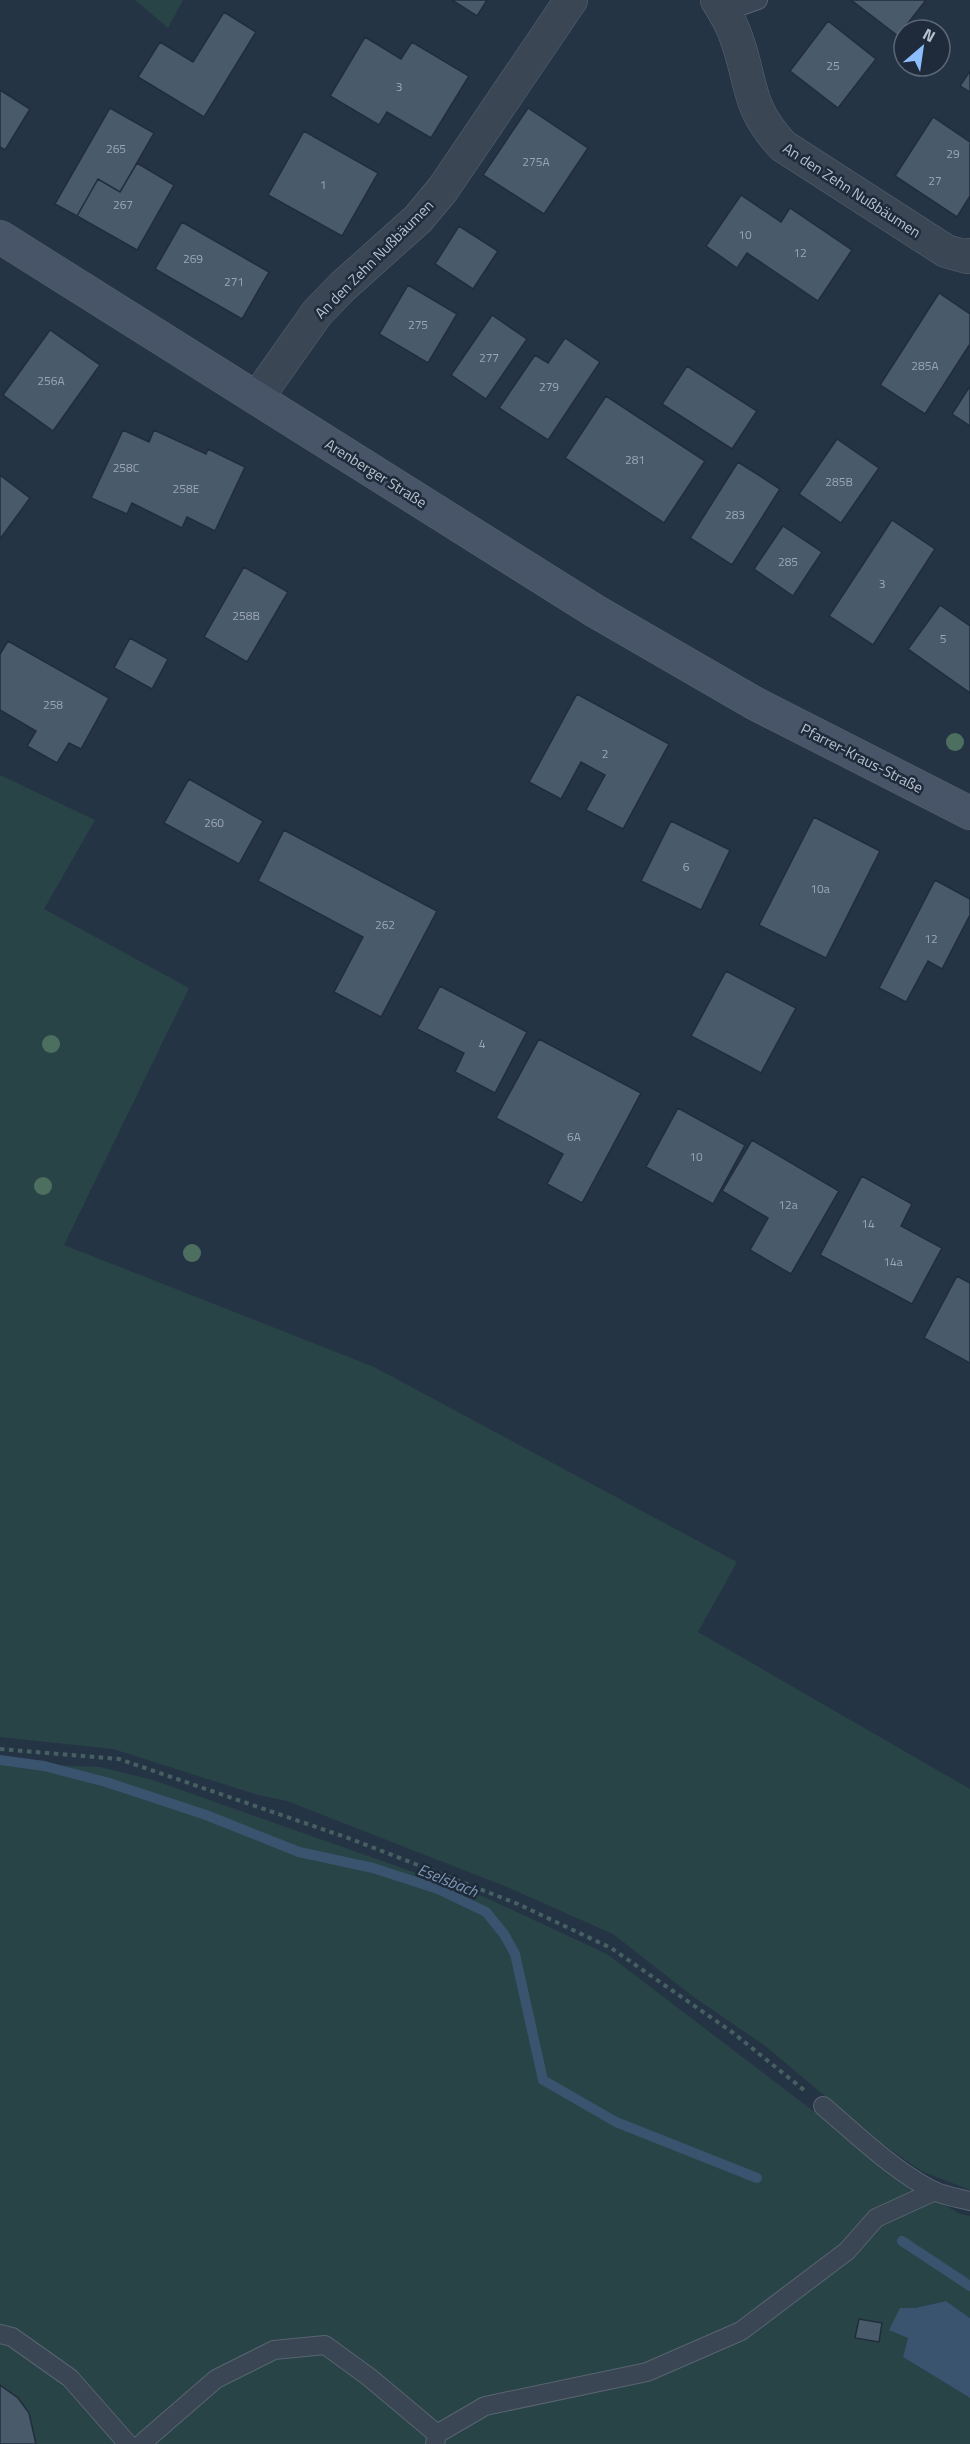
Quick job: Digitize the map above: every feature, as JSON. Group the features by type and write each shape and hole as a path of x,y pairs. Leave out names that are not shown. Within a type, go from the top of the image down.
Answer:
{"street":[{"name":"An den Zehn Nußbäumen","path":"257,398 317,313 342,287 418,219 443,189 571,0"},
{"name":"An den Zehn Nußbäumen","path":"720,6 736,37 757,110 767,129 783,146 946,251 970,255"},
{"name":"Arenberger Straße","path":"0,237 595,611 754,704"},
{"name":"Pfarrer-Kraus-Straße","path":"754,704 970,813"}],"lane":[{"path":"720,6 758,0"},
{"path":"823,2106 866,2143 935,2191 970,2201"},
{"path":"141,2444 216,2379 274,2350 325,2345 369,2377 436,2439 485,2406 647,2372 741,2331 847,2251 876,2218 935,2191"},
{"path":"0,2334 12,2337 70,2378 128,2444"}],"path":[{"path":"0,1749 118,1759 351,1839 518,1904 611,1948 732,2032 823,2106"}],"green space":[{"path":"135,0 183,0 168,28"},
{"path":"0,775 95,820 44,909 189,988 64,1245 374,1367 737,1562 698,1632 970,1789 970,2190 921,2171 880,2142 764,2045 695,1998 613,1934 507,1887 287,1801 258,1795 113,1749 0,1737"},
{"path":"0,1763 100,1767 153,1780 484,1897 607,1954 904,2180 960,2214 970,2216 970,2318 946,2301 915,2308 901,2308 908,2338 903,2357 970,2398 970,2444 0,2444"}],"water":[{"path":"946,2301 970,2318 970,2398 903,2357 908,2338 889,2330 900,2308 915,2308"}],"building":[{"path":"452,0 487,0 477,16"},
{"path":"851,0 926,0 912,18 892,18 892,31"},
{"path":"224,12 256,32 204,117 138,77 160,42 193,62"},
{"path":"828,21 876,59 838,108 790,71"},
{"path":"365,37 401,59 412,42 469,76 431,138 387,112 379,125 330,96"},
{"path":"970,71 970,92 960,86"},
{"path":"0,90 30,109 5,150 0,147"},
{"path":"110,108 154,133 120,192 98,179 77,216 55,204"},
{"path":"528,108 588,148 544,214 483,175"},
{"path":"933,117 970,142 970,196 957,217 895,176"},
{"path":"304,131 378,173 342,236 268,195"},
{"path":"137,163 174,185 137,250 77,216 98,179 120,192"},
{"path":"741,195 781,222 790,208 852,250 818,301 747,253 737,268 706,246"},
{"path":"182,222 269,272 242,319 155,269"},
{"path":"459,226 498,251 473,289 435,264"},
{"path":"408,285 457,314 428,363 379,334"},
{"path":"939,293 970,314 970,344 925,414 880,385"},
{"path":"492,315 527,339 486,399 451,375"},
{"path":"50,330 100,365 53,431 3,395"},
{"path":"565,338 600,362 548,440 499,408 535,355 548,363"},
{"path":"687,366 757,411 732,449 662,404"},
{"path":"970,386 970,426 952,414"},
{"path":"606,396 705,461 664,523 565,458"},
{"path":"123,430 149,442 154,430 206,454 208,449 245,467 215,531 187,517 182,528 132,503 127,514 91,498"},
{"path":"837,439 879,468 841,523 799,494"},
{"path":"738,462 780,489 732,565 690,538"},
{"path":"0,475 30,498 0,539"},
{"path":"892,520 935,549 873,645 829,616"},
{"path":"783,526 822,552 793,596 754,569"},
{"path":"244,567 288,592 247,662 204,637"},
{"path":"940,605 970,626 970,693 908,649"},
{"path":"130,638 168,659 152,689 114,668"},
{"path":"8,641 109,698 81,749 69,743 57,763 27,746 36,731 0,710 0,654"},
{"path":"577,694 669,744 623,829 586,810 605,775 581,762 561,799 529,782"},
{"path":"189,779 263,821 239,864 164,823"},
{"path":"814,817 880,851 826,958 759,925"},
{"path":"671,821 730,850 701,910 641,881"},
{"path":"284,830 437,911 381,1017 334,992 363,937 258,881"},
{"path":"935,880 970,899 970,915 942,969 928,961 906,1002 879,988"},
{"path":"726,971 796,1008 761,1073 691,1036"},
{"path":"440,986 527,1032 495,1093 455,1072 464,1053 417,1029"},
{"path":"539,1039 641,1093 582,1203 547,1184 563,1154 496,1118"},
{"path":"678,1108 745,1145 713,1204 646,1167"},
{"path":"752,1140 839,1191 791,1274 750,1250 768,1218 722,1191"},
{"path":"862,1176 912,1204 901,1226 942,1248 912,1304 820,1255"},
{"path":"957,1276 970,1283 970,1363 924,1338"},
{"path":"859,2319 882,2323 879,2342 855,2338"},
{"path":"0,2385 18,2398 29,2413 36,2444 0,2444"}],"waterway":[{"name":"Eselsbach","path":"0,1760 44,1766 106,1782 206,1815 299,1852 373,1868 438,1889 486,1912 504,1934 515,1954 543,2080 616,2122 757,2178"},
{"name":"Eselsbach","path":"902,2241 970,2286"}]}
